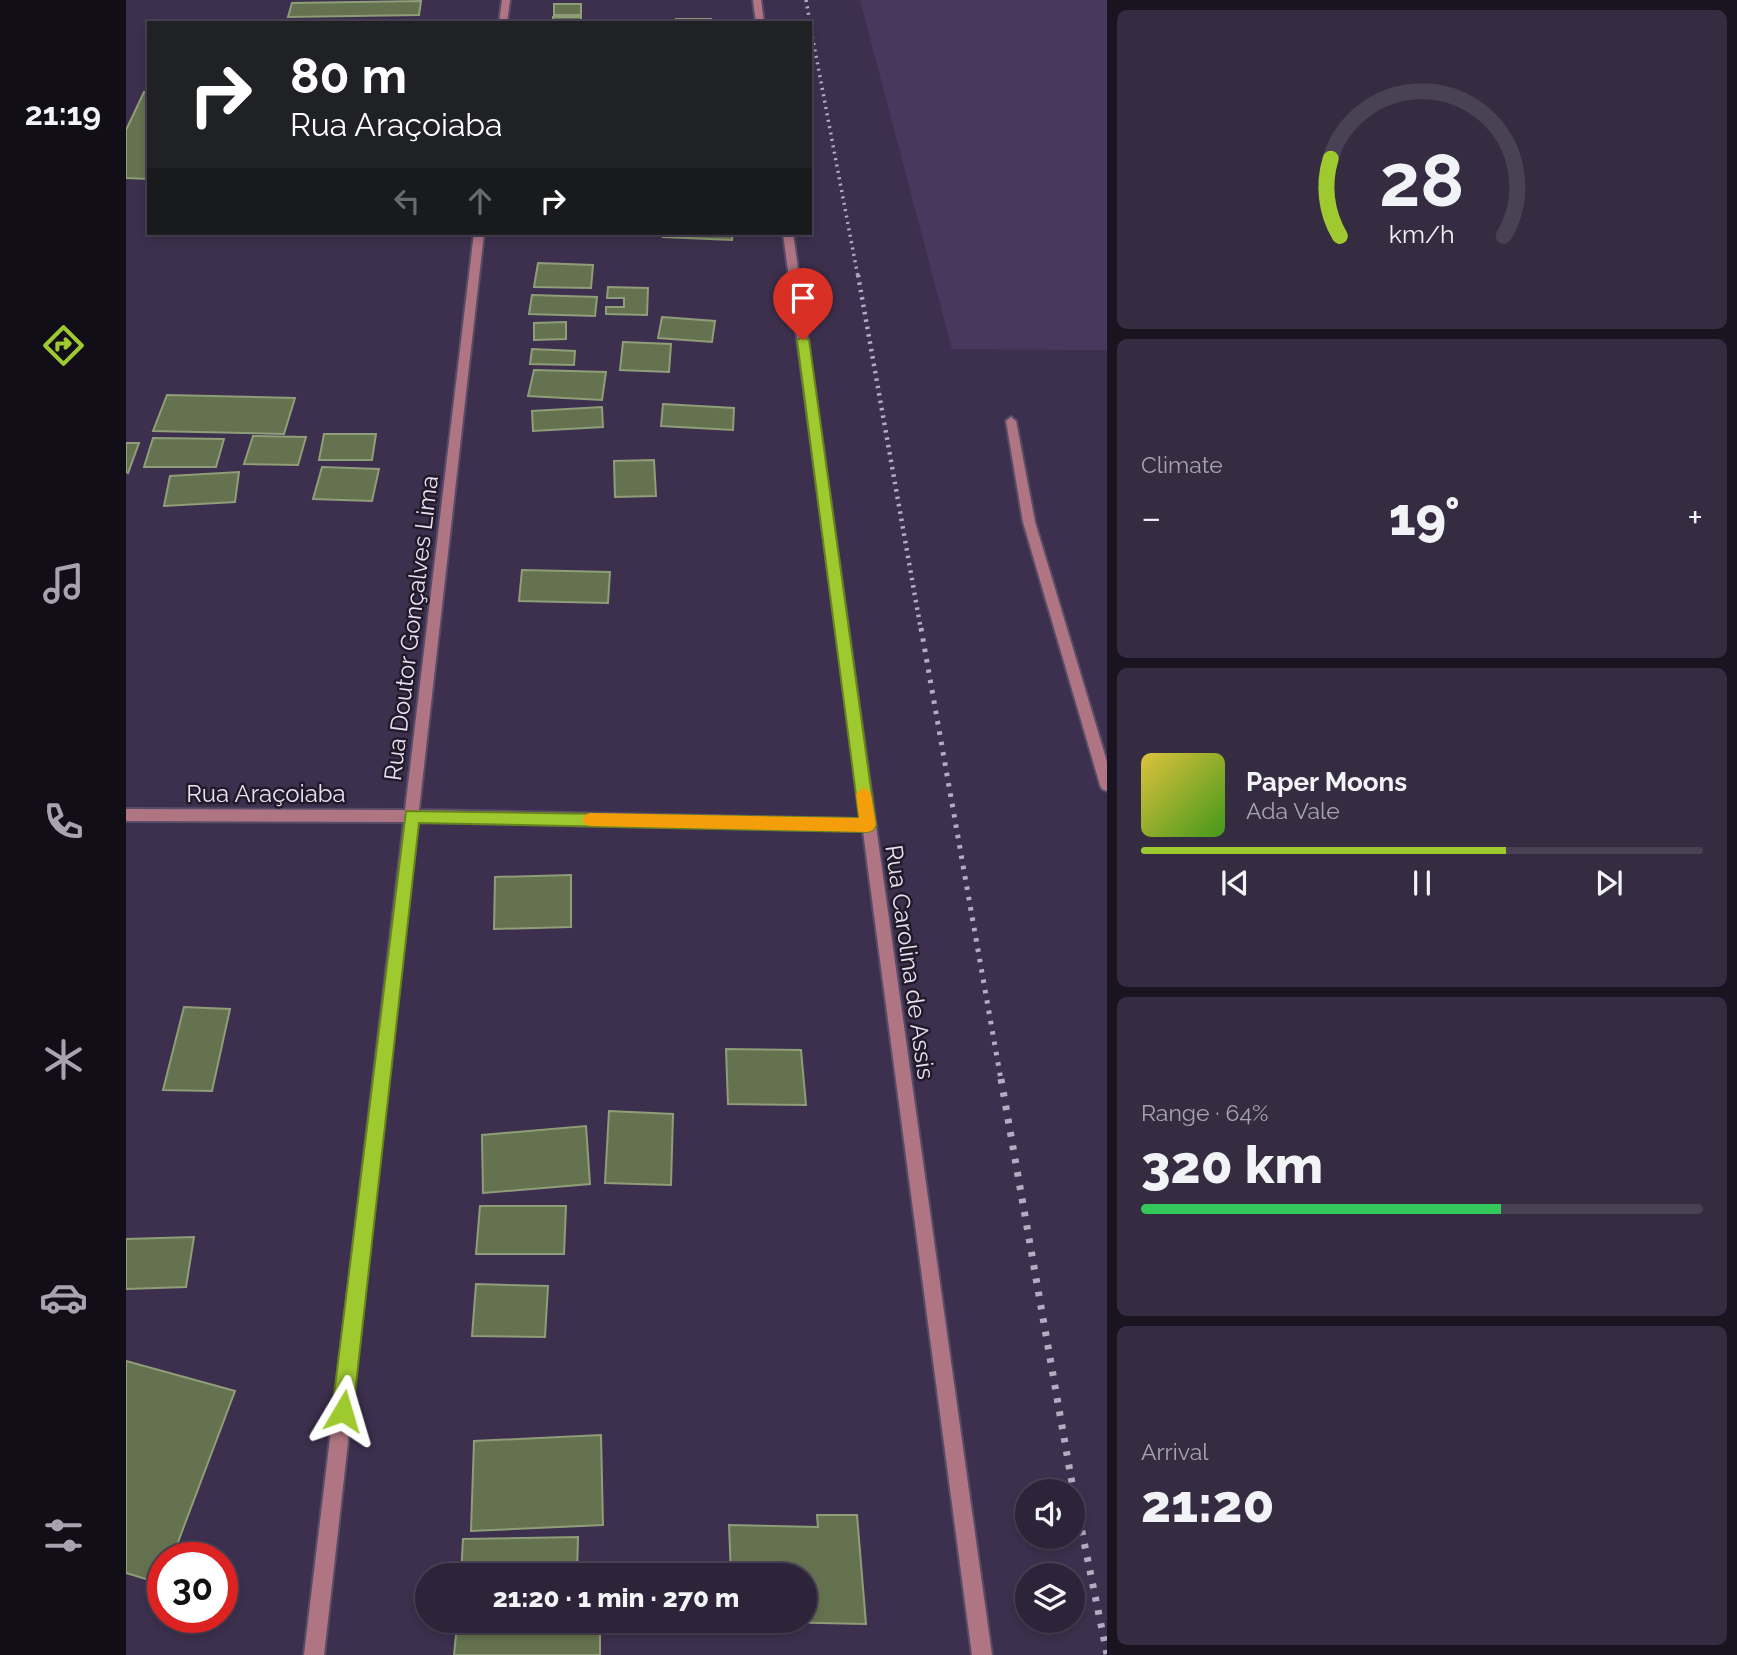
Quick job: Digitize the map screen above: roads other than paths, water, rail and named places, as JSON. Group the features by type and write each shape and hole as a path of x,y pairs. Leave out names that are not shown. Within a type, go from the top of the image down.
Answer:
{"street":[{"path":"503,21 506,0"},
{"path":"757,0 760,21"},
{"name":"Rua Doutor Gonçalves Lima","path":"314,1655 479,235"},
{"name":"Rua Carolina de Assis","path":"788,235 982,1655"},
{"path":"1011,421 1030,522 1107,785"},
{"name":"Rua Araçoiaba","path":"126,815 412,816 868,825"}],"railway":[{"path":"806,0 810,21"},
{"path":"812,35 858,277"},
{"path":"858,275 921,630"},
{"path":"921,628 1001,1080"},
{"path":"1001,1079 1072,1483 1107,1654"}]}
